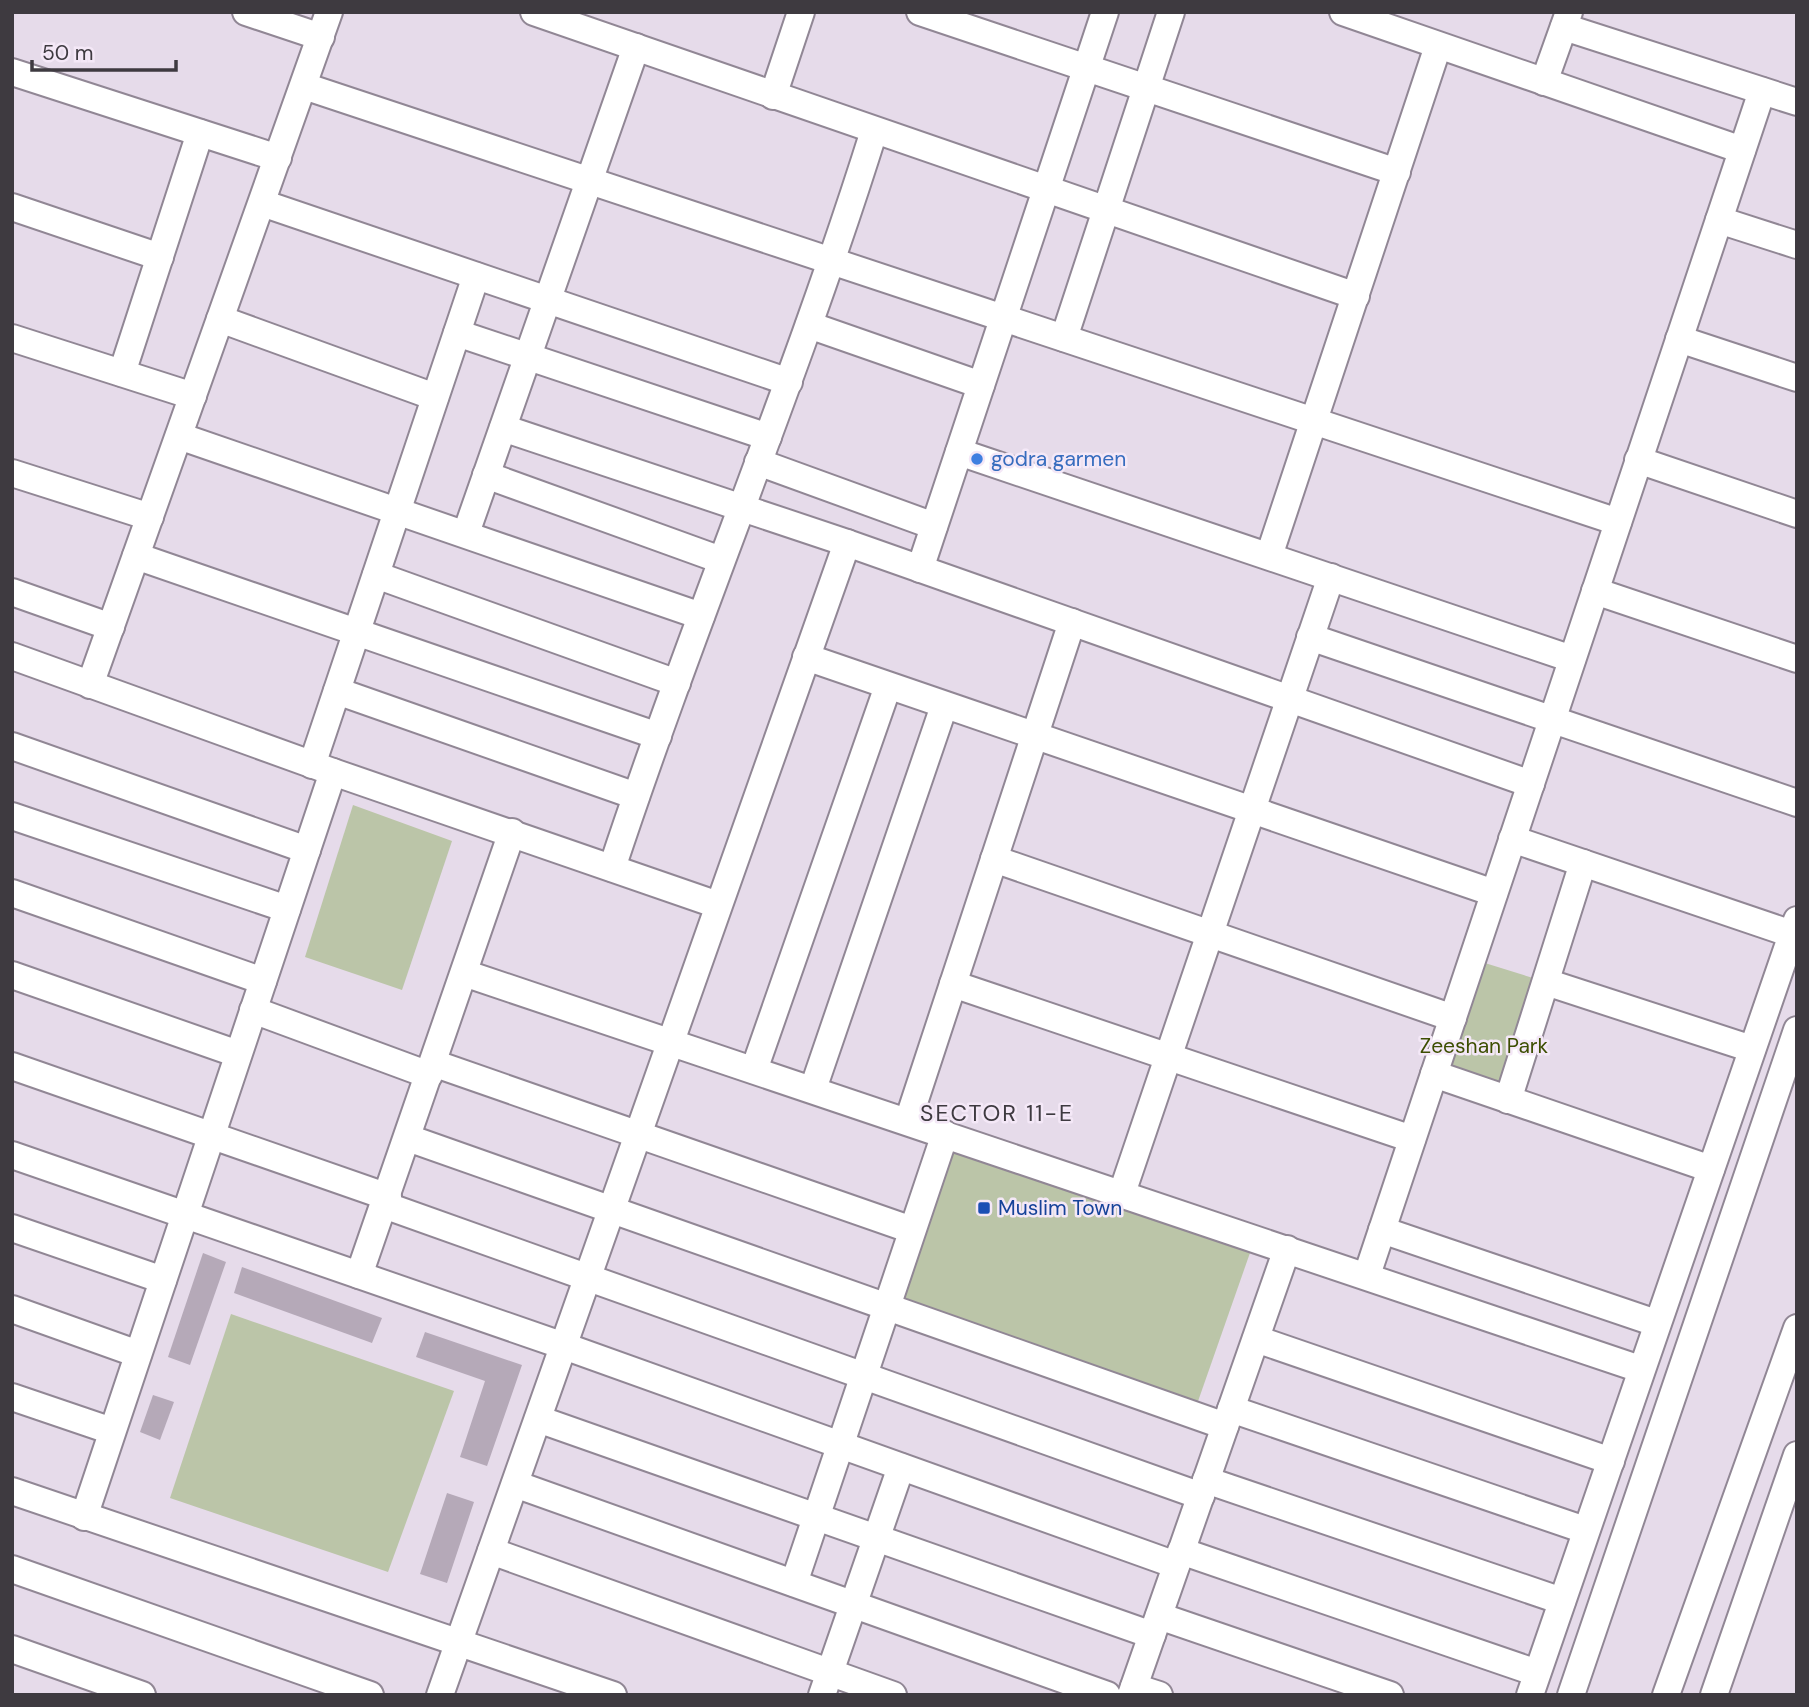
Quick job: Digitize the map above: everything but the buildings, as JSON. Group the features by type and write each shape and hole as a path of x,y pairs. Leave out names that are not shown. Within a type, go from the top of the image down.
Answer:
{"street":[{"path":"90,685 325,25 246,12"},
{"path":"534,12 1106,212 1356,296"},
{"path":"773,96 801,12"},
{"path":"920,12 1396,172"},
{"path":"920,569 1105,12"},
{"path":"1063,338 1171,12"},
{"path":"1343,12 1742,150"},
{"path":"1544,82 1566,20 1797,102"},
{"path":"1269,556 1438,46"},
{"path":"466,533 636,47"},
{"path":"12,72 278,158"},
{"path":"304,86 1618,522"},
{"path":"1367,1275 1762,90"},
{"path":"612,868 721,560 833,262 874,131"},
{"path":"122,373 200,133"},
{"path":"262,203 789,382"},
{"path":"12,207 160,257"},
{"path":"1718,220 1797,245"},
{"path":"84,1517 307,850 337,691 476,276"},
{"path":"220,319 435,397"},
{"path":"810,325 981,385"},
{"path":"457,332 528,356 763,449 934,526"},
{"path":"12,338 193,396"},
{"path":"1679,339 1797,378"},
{"path":"503,428 847,543 1531,784"},
{"path":"178,436 701,616"},
{"path":"959,452 1572,659"},
{"path":"1638,460 1797,514"},
{"path":"12,473 150,517"},
{"path":"486,475 721,560"},
{"path":"440,1695 847,543"},
{"path":"136,556 659,736"},
{"path":"376,575 677,683"},
{"path":"1122,1193 1331,577"},
{"path":"1595,591 1797,659"},
{"path":"12,592 111,627"},
{"path":"908,1121 1072,622"},
{"path":"1310,637 1797,803"},
{"path":"12,656 323,769 718,905"},
{"path":"806,657 1034,738 1494,893"},
{"path":"754,1070 888,686"},
{"path":"337,691 636,796"},
{"path":"813,1089 944,706"},
{"path":"12,746 307,850"},
{"path":"12,816 287,909"},
{"path":"359,1275 512,832"},
{"path":"12,1155 564,1346 901,1467 1179,1558 1533,1684 1794,927 1512,839"},
{"path":"994,859 1453,1018"},
{"path":"1508,1100 1583,863"},
{"path":"12,893 263,981"},
{"path":"464,973 1640,1369"},
{"path":"12,975 238,1054"},
{"path":"1546,982 1752,1049"},
{"path":"953,984 1412,1139"},
{"path":"253,1010 431,1069 639,1133 912,1230"},
{"path":"1571,1695 1797,1030"},
{"path":"12,1066 211,1135 588,1278 863,1376 1203,1488 1562,1601"},
{"path":"1434,1074 1711,1169"},
{"path":"794,1583 945,1133"},
{"path":"408,1138 887,1306 1585,1530"},
{"path":"12,1228 163,1279"},
{"path":"1382,1230 1656,1323"},
{"path":"1159,1695 1133,1691 1287,1249"},
{"path":"12,1309 138,1354"},
{"path":"1666,1695 1797,1328"},
{"path":"1255,1339 1611,1461"},
{"path":"12,1397 112,1431"},
{"path":"538,1419 876,1538 1390,1695"},
{"path":"1714,1695 1797,1455"},
{"path":"826,1684 901,1467"},
{"path":"515,1484 1107,1695"},
{"path":"12,1491 458,1644 580,1690 613,1695"},
{"path":"491,1551 826,1684 893,1695"},
{"path":"12,1569 370,1695"},
{"path":"12,1648 142,1695"}],"green space":[{"path":"353,805 452,841 402,990 305,957"},
{"name":"Zeeshan Park","path":"1472,959 1546,982 1508,1100 1434,1074"},
{"path":"952,1147 1251,1250 1196,1407 901,1300"},
{"path":"231,1314 454,1391 388,1572 170,1498"}],"place":[{"name":"godra garmen","path":"977,459"},
{"name":"Muslim Town","path":"984,1208"}],"district":[{"name":"SECTOR 11-E","path":"997,1113"}]}
